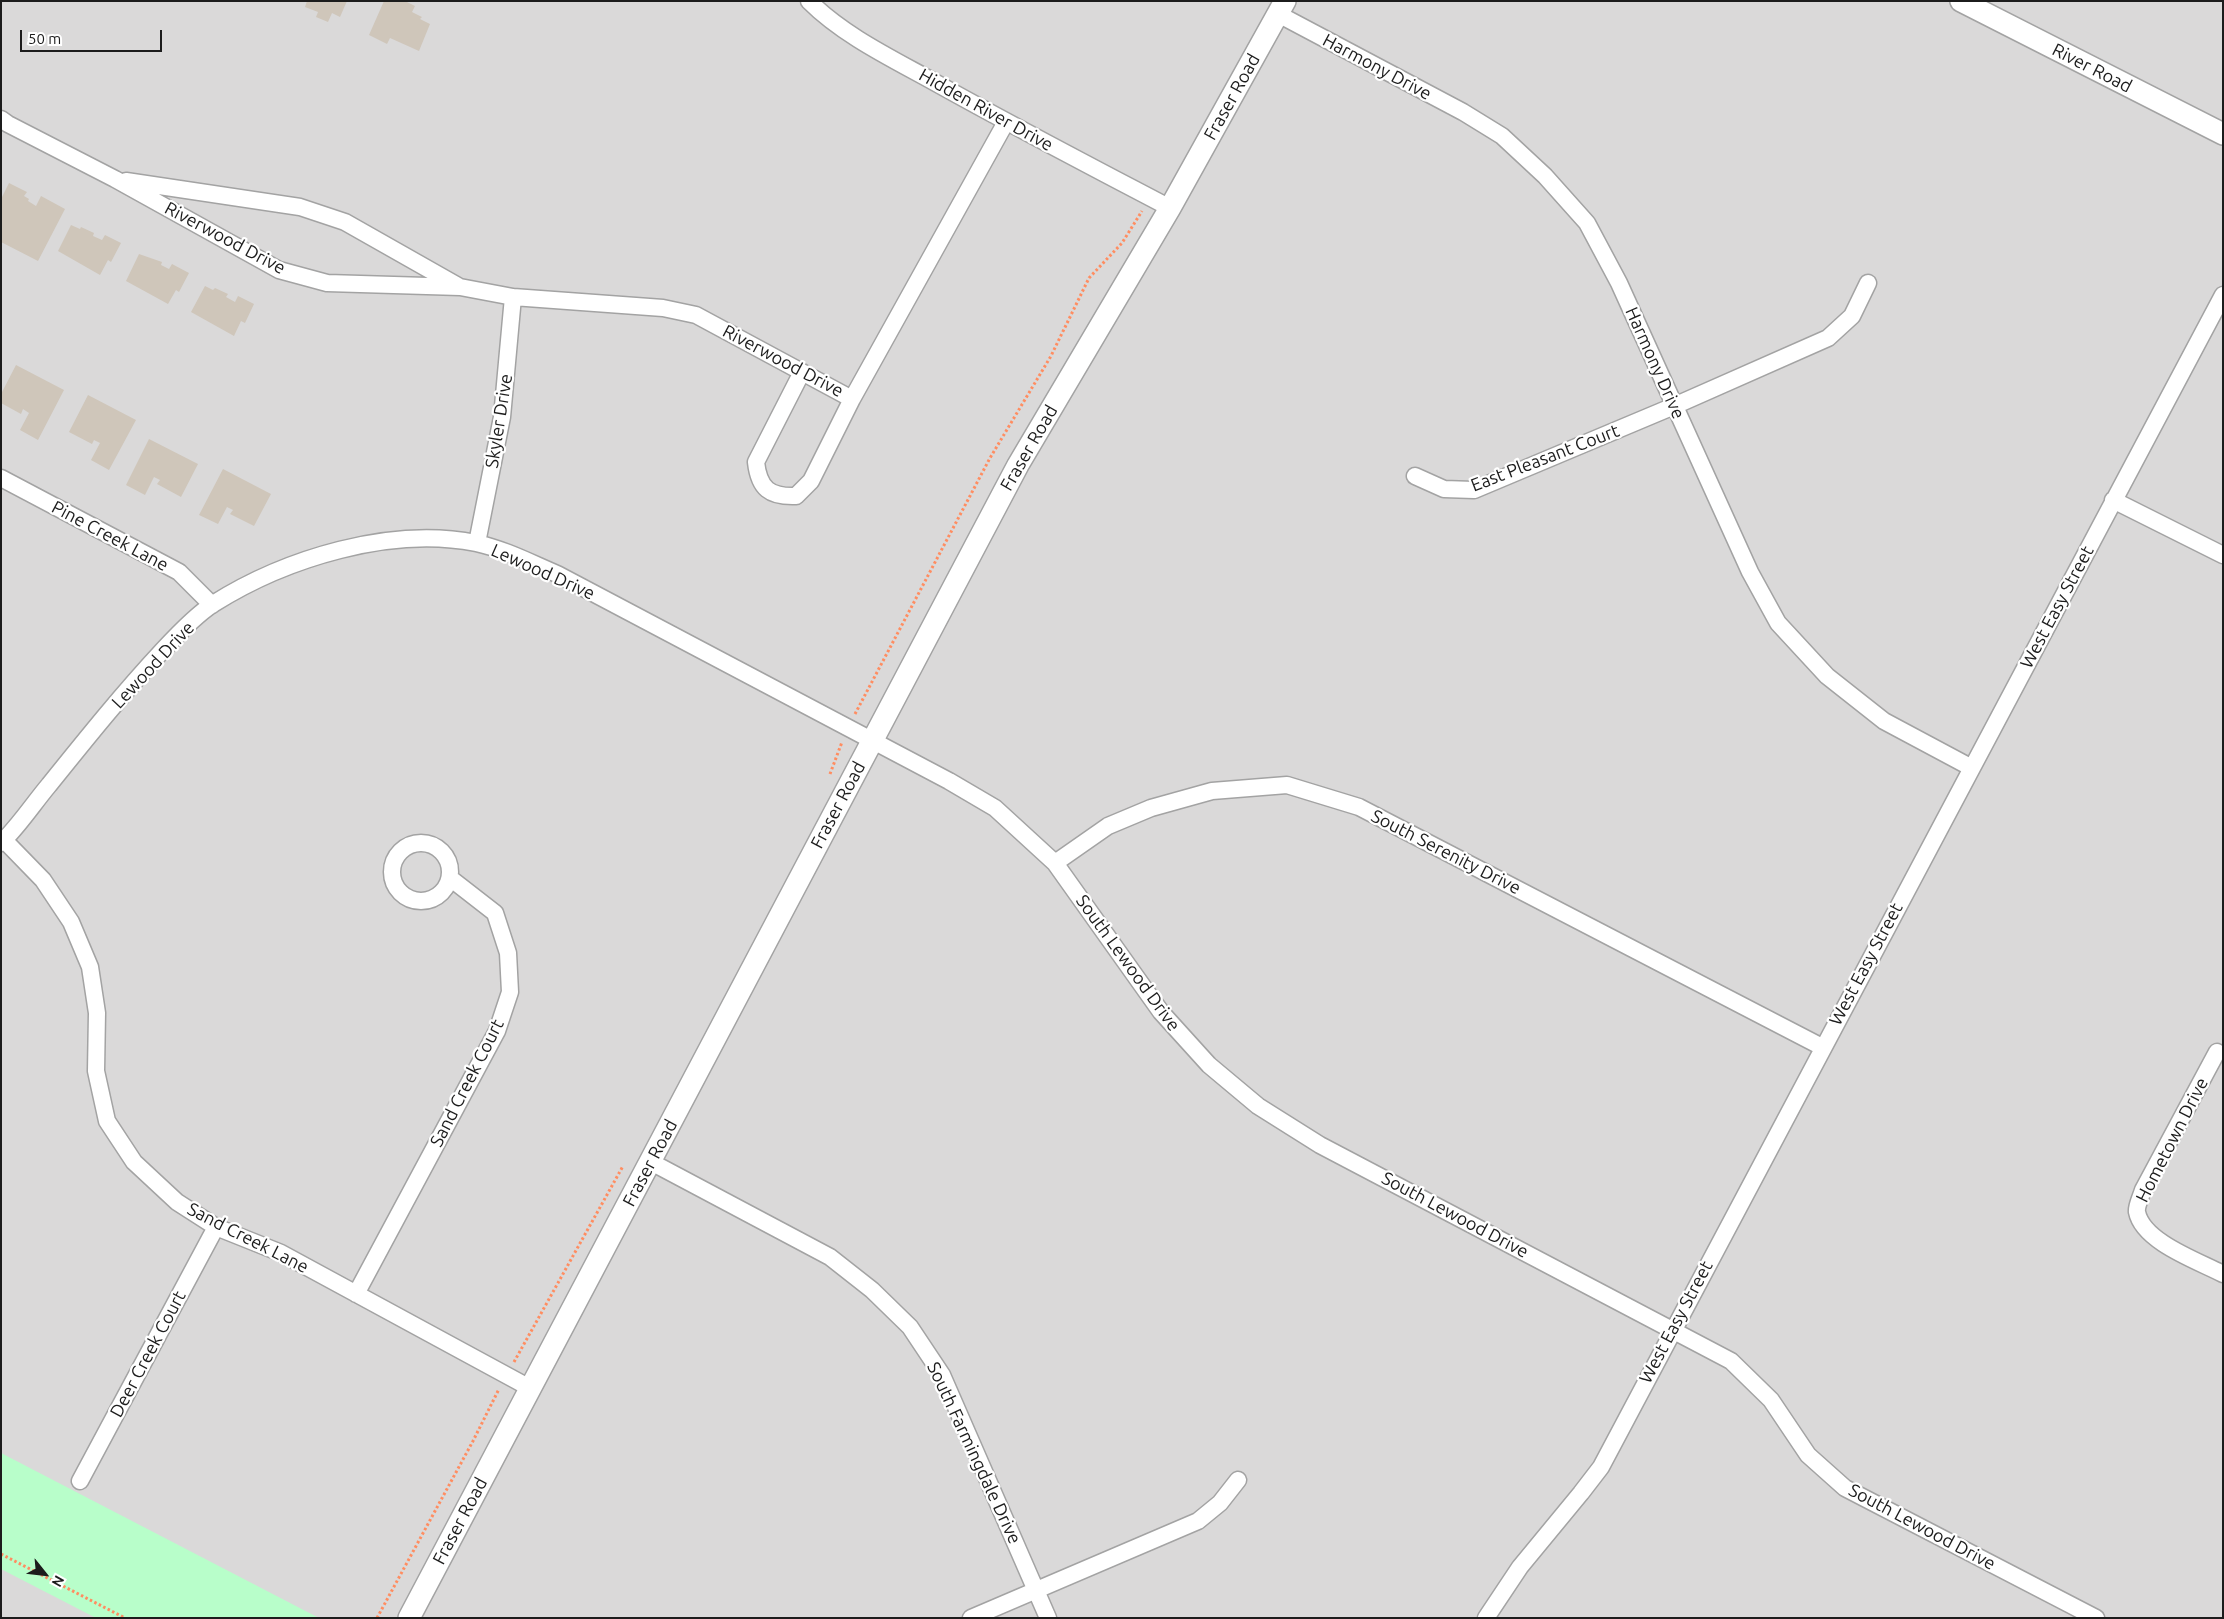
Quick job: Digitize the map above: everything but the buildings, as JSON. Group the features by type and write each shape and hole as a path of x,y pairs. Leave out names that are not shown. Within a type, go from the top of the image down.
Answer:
{"street":[{"name":"Hidden River Drive","path":"808,1 822,15 879,51 1006,122 1170,208"},
{"name":"River Road","path":"1961,1 2223,134"},
{"name":"Fraser Road","path":"409,1618 1018,465 1170,208 1281,8"},
{"name":"Harmony Drive","path":"1281,8 1502,136 1545,176 1587,223 1619,283 1750,572 1778,623 1827,676 1884,721 1972,768"},
{"name":"Riverwood Drive","path":"1,119 115,179 279,270 327,283 460,287 513,297 663,308 696,315 852,398 1006,122"},
{"name":"Riverwood Drive","path":"115,179 300,207 345,222 460,287"},
{"name":"East Pleasant Court","path":"1415,476 1444,489 1474,490 1674,406 1828,338 1852,316 1868,283"},
{"name":"West Easy Street","path":"1486,1618 1520,1567 1601,1467 1672,1329 2223,295"},
{"name":"Skyler Drive","path":"477,543 502,417 513,297"},
{"path":"802,372 756,462 758,477 765,488 780,496 796,496 811,481 852,398"},
{"name":"Pine Creek Lane","path":"1,478 179,572 212,604"},
{"path":"2113,500 2223,555"},
{"name":"Lewood Drive","path":"3,842 107,714 164,648 212,604 259,579 310,558 361,545 426,538 477,543 520,558 557,574 872,740"},
{"name":"South Lewood Drive","path":"872,740 950,781 995,808 1055,863 1161,1012 1209,1065 1258,1106 1320,1145 1672,1329 1731,1362 1771,1400 1808,1455 1845,1488 2096,1618"},
{"name":"South Serenity Drive","path":"1055,863 1108,826 1151,808 1212,791 1287,785 1359,807 1822,1047"},
{"name":"Sand Creek Lane","path":"3,842 43,880 66,915 90,967 97,1013 96,1071 107,1122 134,1162 177,1202 216,1226 281,1253 530,1388"},
{"name":"Sand Creek Court","path":"356,1294 497,1031 510,992 508,953 495,913 450,878"},
{"name":"Hometown Drive","path":"2217,1052 2143,1190 2137,1210 2141,1224 2152,1237 2223,1274"},
{"name":"South Farmingdale Drive","path":"651,1162 830,1257 872,1290 910,1327 942,1375 1048,1618"},
{"name":"Deer Creek Court","path":"80,1480 216,1226"},
{"path":"972,1618 1198,1521 1220,1503 1238,1480"}],"path":[{"path":"1,1554 125,1618"}],"shaded area":[{"path":"1,1 2223,1 2223,1618 1,1618"}],"green space":[{"path":"1,1453 319,1618 96,1618 1,1569"}]}
